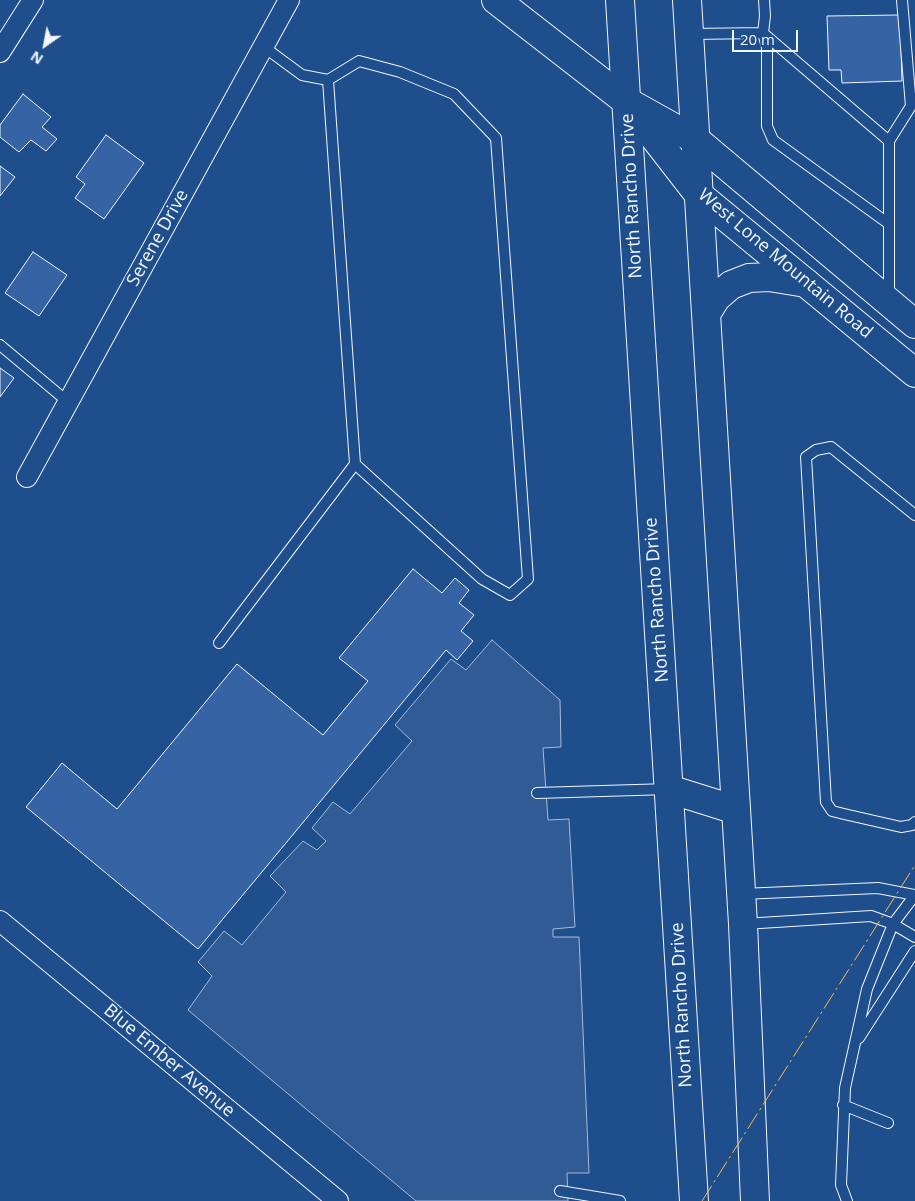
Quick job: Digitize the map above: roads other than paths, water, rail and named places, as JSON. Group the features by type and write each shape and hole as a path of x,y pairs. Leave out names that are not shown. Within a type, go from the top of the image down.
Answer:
{"main road":[{"name":"West Lone Mountain Road","path":"496,0 626,101 696,140 915,324"},
{"name":"North Rancho Drive","path":"620,0 694,1201"},
{"path":"686,0 743,924 755,1201"},
{"name":"West Lone Mountain Road","path":"626,101 699,195 915,373"},
{"path":"706,314 716,298 731,285 749,278 769,277 806,283"},
{"path":"669,790 736,810"}],"street":[{"name":"Serene Drive","path":"27,477 289,0"},
{"path":"0,52 26,3"},
{"name":"Blue Ember Avenue","path":"0,921 338,1201"}],"lane":[{"path":"764,0 766,16 763,33 767,47 767,126 773,140 889,224"},
{"path":"890,302 889,141 911,106 902,0"},
{"path":"689,34 763,33 889,141"},
{"path":"264,47 302,75 328,80 359,60 400,72 454,94 496,138 528,580 510,595 482,579 355,464"},
{"path":"219,643 355,464 328,80"},
{"path":"0,345 68,402"},
{"path":"915,515 831,447 816,450 806,457 826,802 832,811 901,827 912,826 915,822"},
{"path":"537,793 669,790"},
{"path":"741,894 878,888 915,895 893,924 867,989 843,1105 841,1185 847,1201"},
{"path":"743,924 871,916 893,924 915,937"},
{"path":"856,1043 915,951"},
{"path":"843,1105 888,1122"},
{"path":"560,1191 620,1201"}]}
